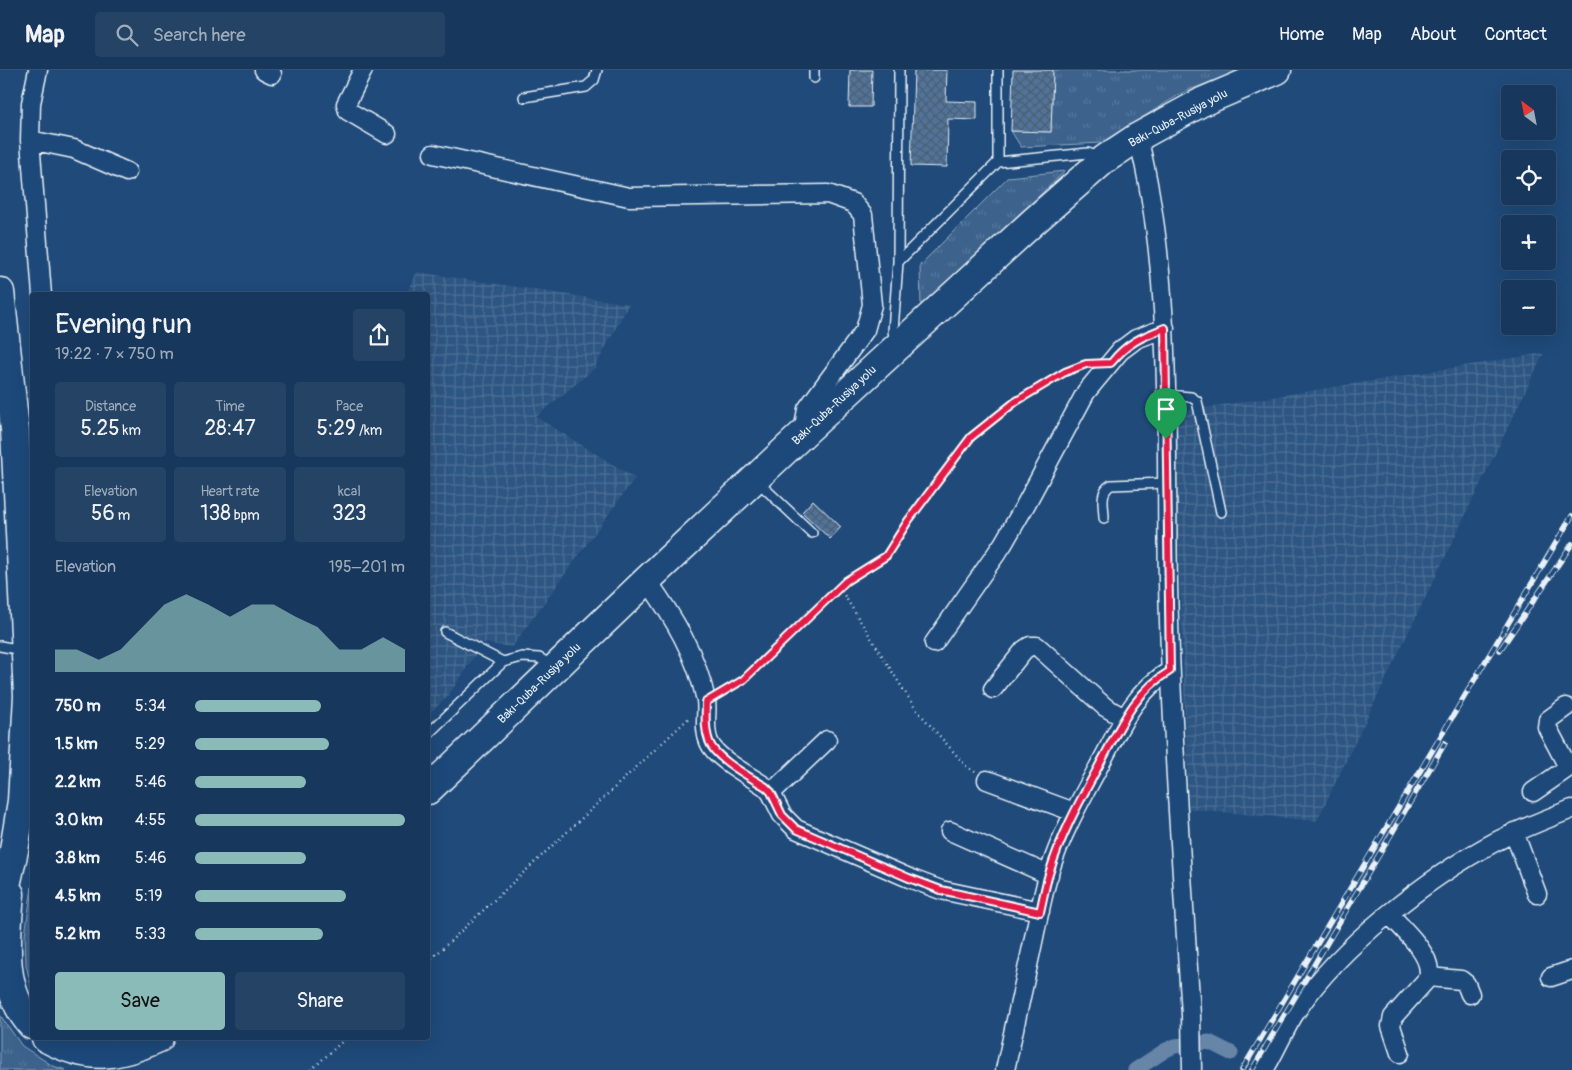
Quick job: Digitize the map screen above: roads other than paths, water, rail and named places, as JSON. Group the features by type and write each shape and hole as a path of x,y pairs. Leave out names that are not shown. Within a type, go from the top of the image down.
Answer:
{"highway":[{"name":"Bakı-Quba-Rusiya yolu","path":"430,788 808,429 1033,222 1105,159 1138,137 1202,102 1277,70"},
{"path":"0,292 27,651 28,696 22,801 0,912"},
{"path":"11,849 5,957 7,984 15,1004 30,1023"},
{"path":"50,1040 64,1047 85,1053 110,1054 130,1050 155,1040"},
{"path":"136,1070 167,1040"}],"street":[{"path":"38,70 31,103 30,140 42,292"},
{"path":"362,70 346,104 348,111 387,134"},
{"path":"1138,137 1155,218 1165,328 1170,671 1191,1015 1192,1062"},
{"path":"30,140 74,149 127,172"},
{"path":"433,154 629,197 828,194 853,202 863,215 872,305 865,330 807,409 805,421 808,429"},
{"path":"934,643 1003,544 1086,392 1120,351 1136,339 1165,328"},
{"path":"648,580 679,627 690,649 706,702 706,726 709,742 720,756 766,787 771,792 782,815 796,829 941,890 1040,912"},
{"path":"992,689 1024,650 1030,646 1037,646 1105,707 1124,718"},
{"path":"1005,1070 1049,875 1074,812 1124,718 1140,695 1151,684 1170,671"},
{"path":"1533,792 1570,766 1547,728 1548,720 1566,707"},
{"path":"771,792 827,740"},
{"path":"987,780 1074,812"},
{"path":"1270,1068 1297,1010 1328,972 1354,945 1389,914 1456,865 1514,832 1572,809"},
{"path":"950,831 1049,875"},
{"path":"1514,832 1537,894"},
{"path":"1389,914 1423,955 1428,965 1429,977 1393,1017 1391,1026 1400,1053"},
{"path":"1551,977 1572,970"},
{"path":"1429,977 1461,980 1466,984 1470,994"}],"lane":[{"path":"524,97 586,86 594,80 596,70"},
{"path":"896,348 892,330 898,262 899,70"},
{"path":"998,70 998,162"},
{"path":"898,262 998,162 1088,153 1105,159"},
{"path":"1166,395 1191,397 1197,401 1221,512"},
{"path":"755,479 812,533"},
{"path":"1104,518 1103,492 1105,488 1111,485 1166,484"},
{"path":"445,632 503,662"},
{"path":"0,646 27,651"},
{"path":"430,732 503,662 522,657 539,658 555,668"}],"waterway":[{"path":"1135,1070 1175,1046 1209,1042 1231,1053"}],"railway":[{"path":"1242,1070 1572,516"},
{"path":"1500,650 1572,544"},
{"path":"1252,1070 1445,743"}]}
